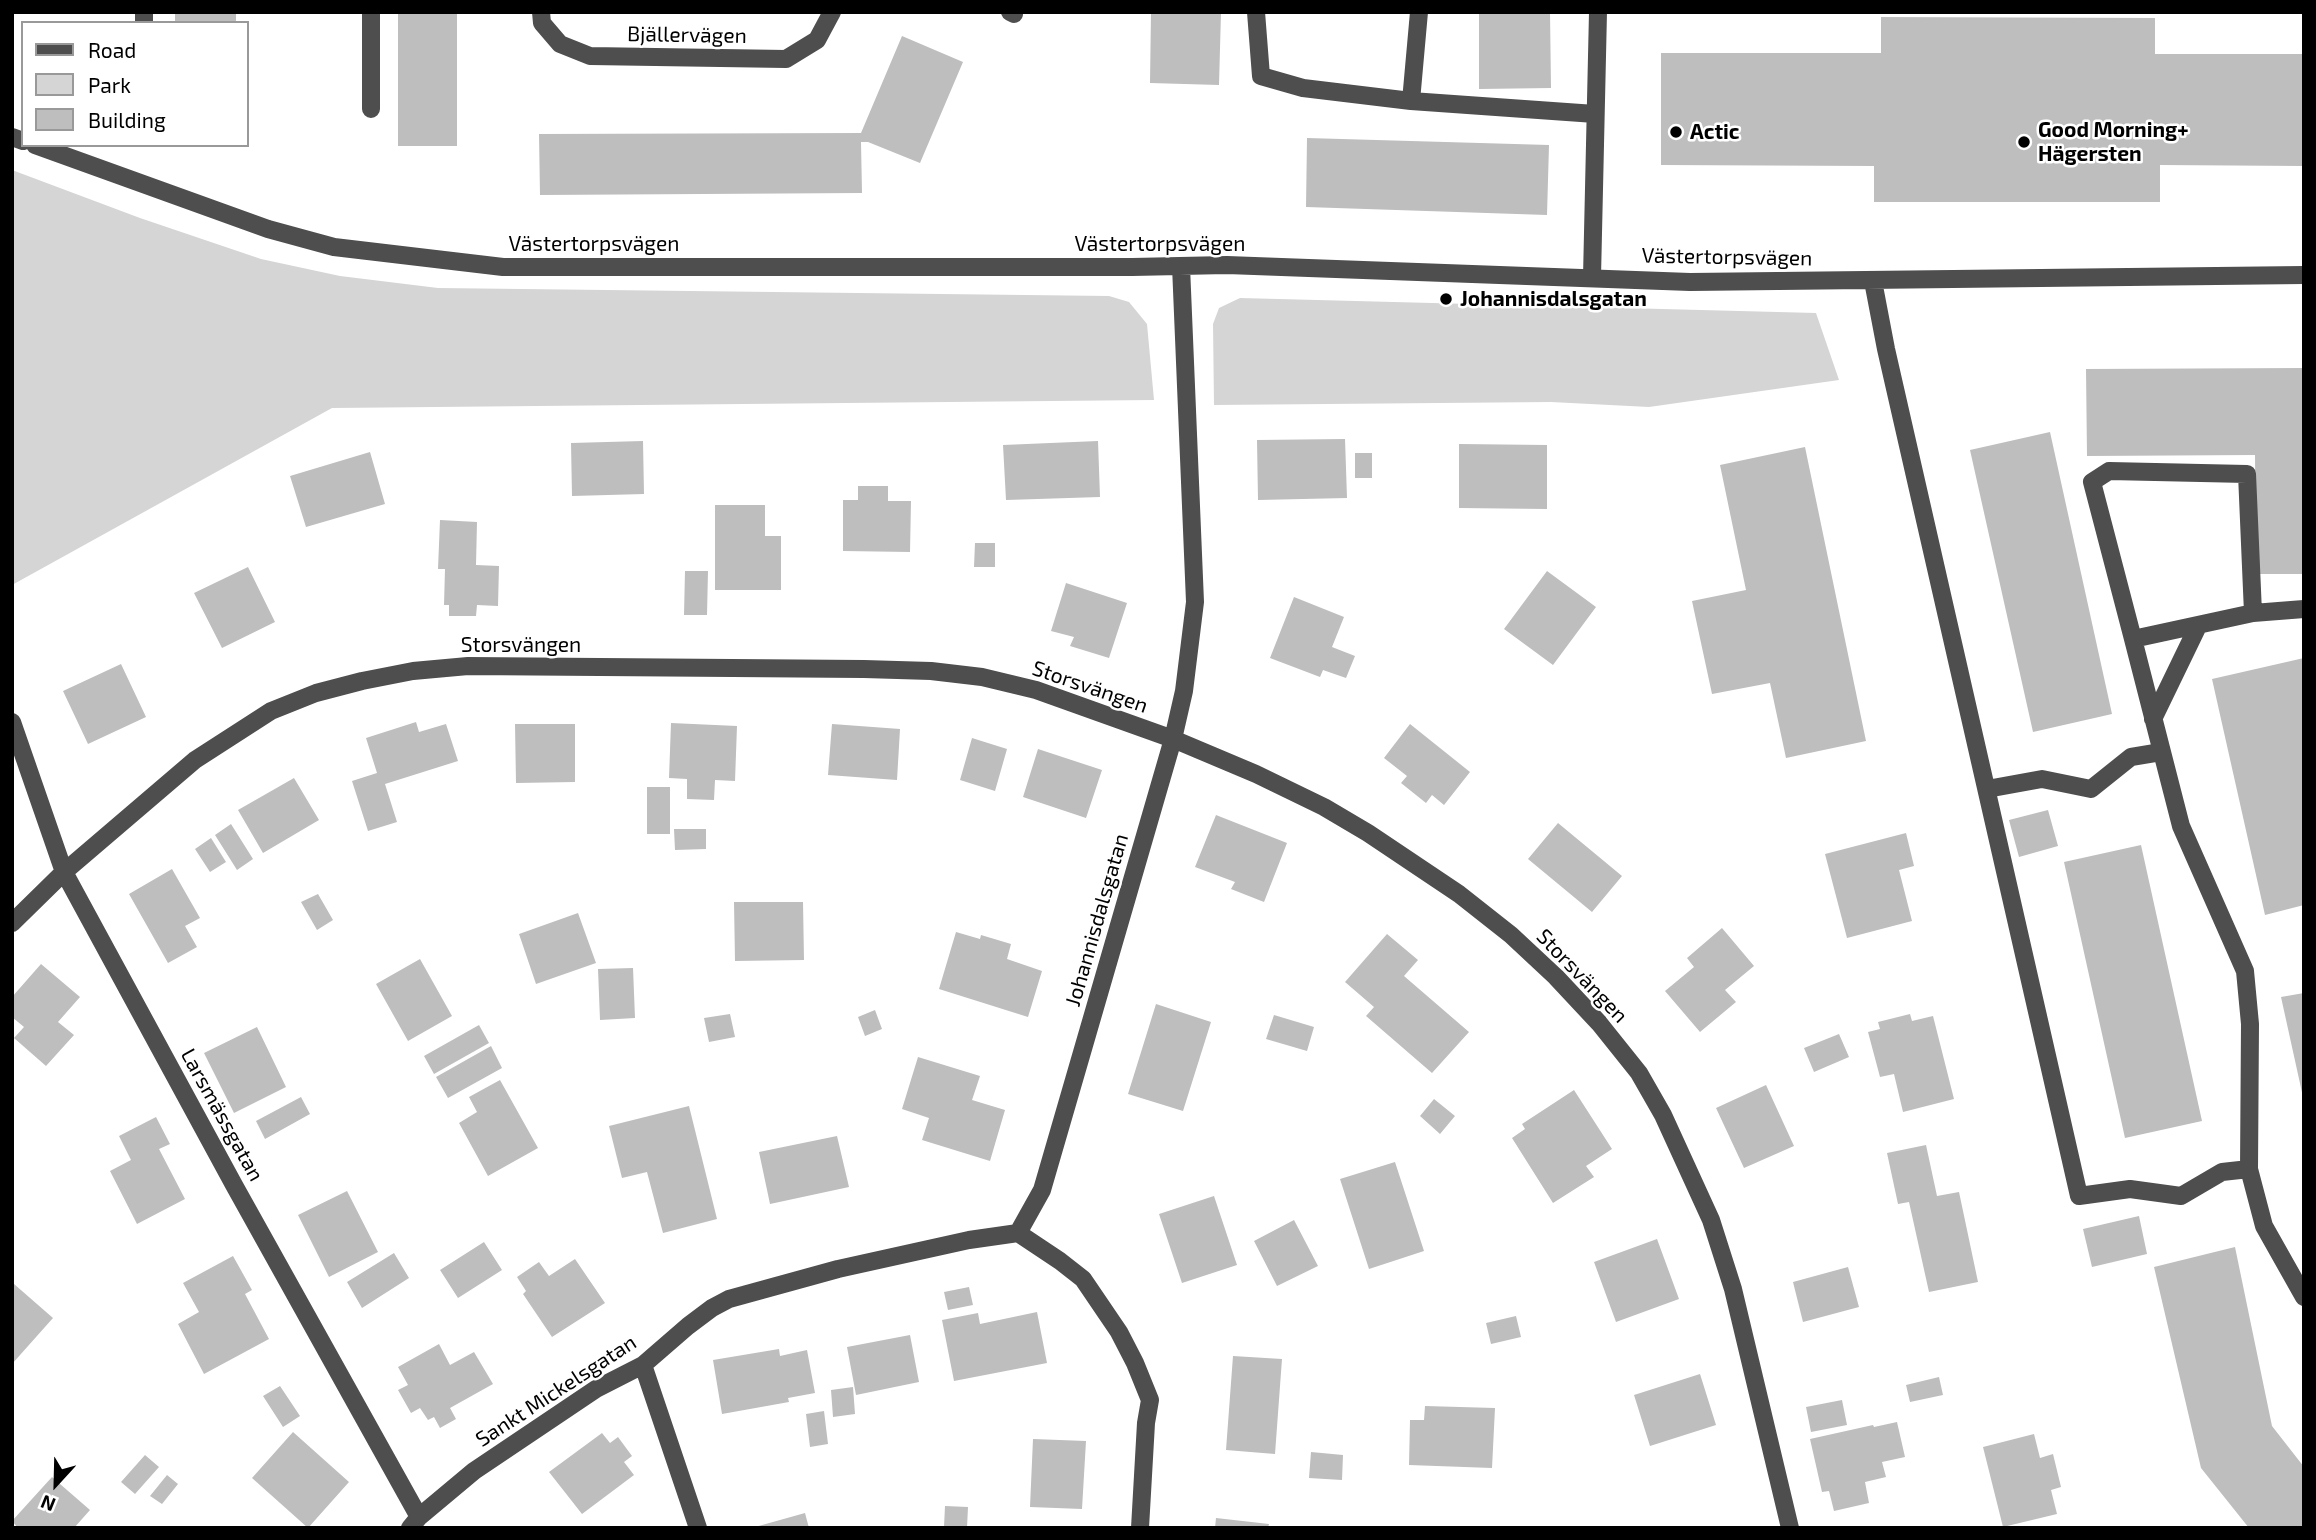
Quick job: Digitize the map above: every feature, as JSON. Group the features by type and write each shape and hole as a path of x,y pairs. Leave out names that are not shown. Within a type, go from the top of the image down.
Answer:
{"street":[{"path":"371,12 372,109"},
{"name":"Bjällervägen","path":"541,12 542,23 560,44 590,57 786,59 817,40 832,12"},
{"path":"1256,12 1261,76 1303,88 1411,101 1595,114"},
{"path":"1411,101 1419,12"},
{"path":"1591,277 1598,12"},
{"name":"Västertorpsvägen","path":"41,147 268,229 334,247 503,267 1227,265 1690,282 2304,275"},
{"name":"Johannisdalsgatan","path":"1018,1233 1042,1190 1173,739 1184,691 1195,602 1181,266"},
{"path":"1872,281 2080,1196 2130,1189 2181,1196 2222,1172 2249,1169"},
{"path":"2253,613 2247,474 2109,471 2092,482 2181,826 2245,971 2250,1024 2249,1169 2264,1226 2304,1297"},
{"path":"2133,639 2253,613 2304,609"},
{"path":"2153,719 2198,626"},
{"name":"Storsvängen","path":"12,923 65,872 195,760 271,711 316,693 414,671 481,666 864,668 931,671 982,677 1036,690 1173,739 1256,774 1324,807 1368,833 1459,894 1511,936 1556,976 1599,1023 1639,1073 1663,1115 1711,1220 1733,1289 1790,1528"},
{"name":"Larsmässgatan","path":"12,722 65,872 414,1522"},
{"path":"1987,789 2042,779 2091,789 2131,757 2161,752"},
{"path":"1018,1233 1083,1279 1119,1332 1140,1373 1150,1400 1146,1423 1140,1528"},
{"name":"Sankt Mickelsgatan","path":"414,1522 474,1471 596,1389 643,1365 688,1326 729,1299 838,1269 969,1240 1018,1233"},
{"path":"643,1365 698,1528"}],"green space":[{"path":"12,170 140,218 261,259 340,276 438,288 1109,296 1129,302 1147,324 1154,400 332,408 12,585"},
{"path":"1240,298 1816,313 1839,380 1649,407 1551,402 1214,405 1213,324 1219,308"}],"building":[{"path":"175,12 236,12 236,21 175,21"},
{"path":"398,12 457,12 457,146 398,146"},
{"path":"1151,12 1221,12 1219,85 1150,83"},
{"path":"1479,12 1550,12 1551,88 1479,89"},
{"path":"1881,17 2155,18 2155,54 2304,54 2304,166 2160,165 2160,202 1874,202 1874,166 1661,165 1661,53 1881,53"},
{"path":"902,36 963,62 920,163 868,142 861,142 862,193 540,195 539,134 861,133"},
{"path":"1307,138 1549,145 1547,215 1306,207"},
{"path":"2304,368 2304,574 2256,574 2255,455 2087,456 2086,369"},
{"path":"2050,432 2112,714 2033,732 1970,450"},
{"path":"1345,439 1347,498 1258,500 1257,440"},
{"path":"643,441 644,494 572,496 571,443"},
{"path":"1098,441 1100,497 1006,500 1003,445"},
{"path":"1459,444 1547,445 1547,509 1459,508"},
{"path":"1805,447 1866,741 1786,758 1770,683 1712,694 1692,601 1746,590 1720,465"},
{"path":"370,452 385,504 306,527 290,476"},
{"path":"1355,453 1372,453 1372,478 1355,478"},
{"path":"858,486 888,486 888,501 911,501 910,552 843,551 843,500 858,500"},
{"path":"715,505 765,505 765,536 781,536 781,590 715,590"},
{"path":"440,520 477,522 476,565 499,566 498,606 477,605 476,616 449,616 449,605 444,605 445,569 438,569"},
{"path":"975,543 995,543 995,567 974,567"},
{"path":"248,567 275,622 222,648 194,593"},
{"path":"685,571 708,571 707,615 684,615"},
{"path":"1547,571 1596,607 1553,665 1504,629"},
{"path":"1066,583 1127,603 1109,658 1070,646 1074,637 1051,631"},
{"path":"1294,597 1344,617 1332,647 1355,656 1346,678 1323,670 1320,677 1270,658"},
{"path":"2304,658 2304,905 2265,915 2212,679"},
{"path":"121,664 146,717 88,744 63,691"},
{"path":"416,722 419,732 446,724 458,761 385,784 397,822 368,831 352,781 377,773 366,738"},
{"path":"671,723 737,726 735,781 715,780 714,800 687,799 687,779 669,778"},
{"path":"515,724 575,724 575,782 516,783"},
{"path":"832,724 900,729 897,780 828,775"},
{"path":"1410,724 1470,772 1444,805 1432,795 1426,803 1401,783 1407,776 1384,758"},
{"path":"972,738 1007,749 995,791 960,780"},
{"path":"1038,749 1102,770 1086,818 1023,797"},
{"path":"294,778 319,820 263,853 238,810"},
{"path":"647,787 670,787 670,834 647,834"},
{"path":"2048,810 2058,846 2019,857 2009,820"},
{"path":"1216,815 1287,843 1264,902 1231,889 1235,882 1195,867"},
{"path":"1558,823 1622,876 1592,912 1528,859"},
{"path":"231,824 253,859 237,870 215,835"},
{"path":"674,829 706,829 706,849 675,850"},
{"path":"1906,833 1914,866 1899,870 1912,921 1847,938 1825,854"},
{"path":"211,838 226,862 210,872 195,849"},
{"path":"2141,845 2202,1121 2125,1138 2064,862"},
{"path":"172,869 200,918 185,926 197,947 168,963 129,894"},
{"path":"318,894 333,920 317,930 301,902"},
{"path":"734,902 803,902 804,960 735,961"},
{"path":"578,913 596,963 536,984 519,934"},
{"path":"1722,928 1754,966 1725,990 1736,1002 1700,1032 1665,991 1694,967 1687,958"},
{"path":"956,932 980,939 981,935 1011,944 1007,959 1042,971 1028,1017 939,989"},
{"path":"1387,934 1418,960 1404,976 1469,1032 1432,1073 1366,1016 1374,1007 1345,982"},
{"path":"420,959 452,1016 408,1041 376,984"},
{"path":"41,964 80,997 58,1022 74,1035 46,1066 14,1038 24,1027 12,1017 12,997"},
{"path":"633,968 635,1018 600,1020 598,969"},
{"path":"2304,993 2304,1097 2303,1097 2281,997"},
{"path":"1156,1004 1211,1022 1183,1111 1128,1094"},
{"path":"875,1010 882,1029 865,1036 858,1017"},
{"path":"730,1014 735,1037 709,1042 704,1018"},
{"path":"1910,1014 1912,1021 1933,1016 1954,1099 1903,1112 1894,1074 1880,1077 1868,1032 1880,1029 1878,1022"},
{"path":"1274,1015 1314,1027 1307,1051 1266,1039"},
{"path":"479,1025 489,1043 434,1074 424,1056"},
{"path":"257,1027 286,1087 234,1113 204,1053"},
{"path":"1839,1034 1849,1057 1814,1072 1804,1048"},
{"path":"491,1046 502,1068 448,1098 436,1077"},
{"path":"918,1057 980,1076 972,1100 1005,1110 990,1161 922,1140 929,1118 902,1109"},
{"path":"500,1080 538,1148 488,1176 459,1123 477,1112 469,1097"},
{"path":"1766,1085 1794,1146 1744,1168 1716,1108"},
{"path":"1574,1090 1612,1149 1586,1166 1594,1177 1553,1203 1512,1138 1525,1129 1522,1124"},
{"path":"301,1097 310,1114 265,1139 256,1121"},
{"path":"1434,1099 1455,1116 1440,1134 1420,1116"},
{"path":"689,1106 717,1219 663,1233 647,1172 622,1178 609,1126"},
{"path":"156,1117 170,1144 159,1149 185,1199 137,1224 110,1171 131,1160 119,1136"},
{"path":"837,1136 849,1187 770,1204 759,1152"},
{"path":"1926,1145 1937,1196 1959,1192 1978,1282 1929,1292 1909,1202 1898,1204 1887,1153"},
{"path":"1395,1162 1424,1251 1369,1269 1340,1179"},
{"path":"347,1191 378,1252 329,1277 298,1215"},
{"path":"1214,1196 1237,1265 1182,1283 1159,1214"},
{"path":"2139,1216 2147,1254 2092,1267 2083,1229"},
{"path":"1294,1220 1318,1266 1277,1286 1254,1241"},
{"path":"1657,1239 1679,1299 1616,1322 1594,1262"},
{"path":"484,1242 502,1270 458,1298 440,1270"},
{"path":"2235,1247 2272,1426 2304,1467 2304,1528 2249,1528 2201,1468 2154,1267"},
{"path":"394,1253 409,1278 362,1308 347,1282"},
{"path":"233,1256 252,1290 245,1294 269,1339 204,1374 178,1324 199,1312 183,1283"},
{"path":"575,1259 605,1303 552,1337 523,1294 526,1291 517,1277 539,1262 549,1276"},
{"path":"1848,1267 1859,1307 1803,1322 1793,1282"},
{"path":"14,1284 53,1318 12,1364 12,1286"},
{"path":"969,1287 973,1305 948,1310 944,1292"},
{"path":"1037,1312 1047,1363 954,1381 942,1320 978,1313 980,1324"},
{"path":"1516,1316 1521,1337 1491,1344 1486,1323"},
{"path":"910,1335 919,1382 856,1395 847,1347"},
{"path":"439,1344 450,1365 474,1352 493,1384 450,1408 456,1419 440,1428 434,1417 428,1420 420,1408 411,1413 398,1390 408,1385 398,1367"},
{"path":"779,1349 780,1356 807,1350 815,1393 788,1398 789,1402 722,1414 713,1360"},
{"path":"1233,1356 1282,1359 1275,1454 1226,1450"},
{"path":"1700,1374 1716,1425 1650,1446 1634,1395"},
{"path":"1939,1377 1943,1395 1910,1402 1906,1385"},
{"path":"280,1386 300,1416 283,1427 263,1396"},
{"path":"853,1387 855,1414 833,1417 831,1390"},
{"path":"1842,1400 1847,1425 1811,1432 1806,1407"},
{"path":"1425,1406 1495,1408 1492,1468 1409,1465 1410,1420 1424,1420"},
{"path":"824,1411 828,1444 810,1447 806,1414"},
{"path":"1897,1422 1905,1457 1882,1462 1886,1477 1865,1482 1869,1503 1834,1511 1829,1491 1822,1492 1810,1439"},
{"path":"293,1432 349,1482 308,1528 252,1478"},
{"path":"602,1433 610,1443 618,1437 632,1456 624,1462 634,1475 582,1514 549,1472"},
{"path":"2034,1434 2040,1458 2053,1454 2061,1487 2051,1490 2057,1514 2003,1527 1983,1447"},
{"path":"1033,1439 1086,1441 1082,1509 1030,1507"},
{"path":"1311,1452 1343,1455 1342,1480 1309,1478"},
{"path":"145,1455 159,1467 135,1494 121,1482"},
{"path":"167,1475 178,1484 162,1504 150,1496"},
{"path":"52,1477 90,1510 74,1528 18,1528 12,1521"},
{"path":"945,1506 968,1507 967,1528 944,1527"},
{"path":"805,1513 809,1528 755,1528 755,1527"},
{"path":"1216,1518 1269,1524 1268,1528 1215,1528"}],"place":[{"name":"Actic","path":"1676,132"},
{"name":"Good Morning+ Hägersten","path":"2024,142"},
{"name":"Johannisdalsgatan","path":"1446,299"}]}
